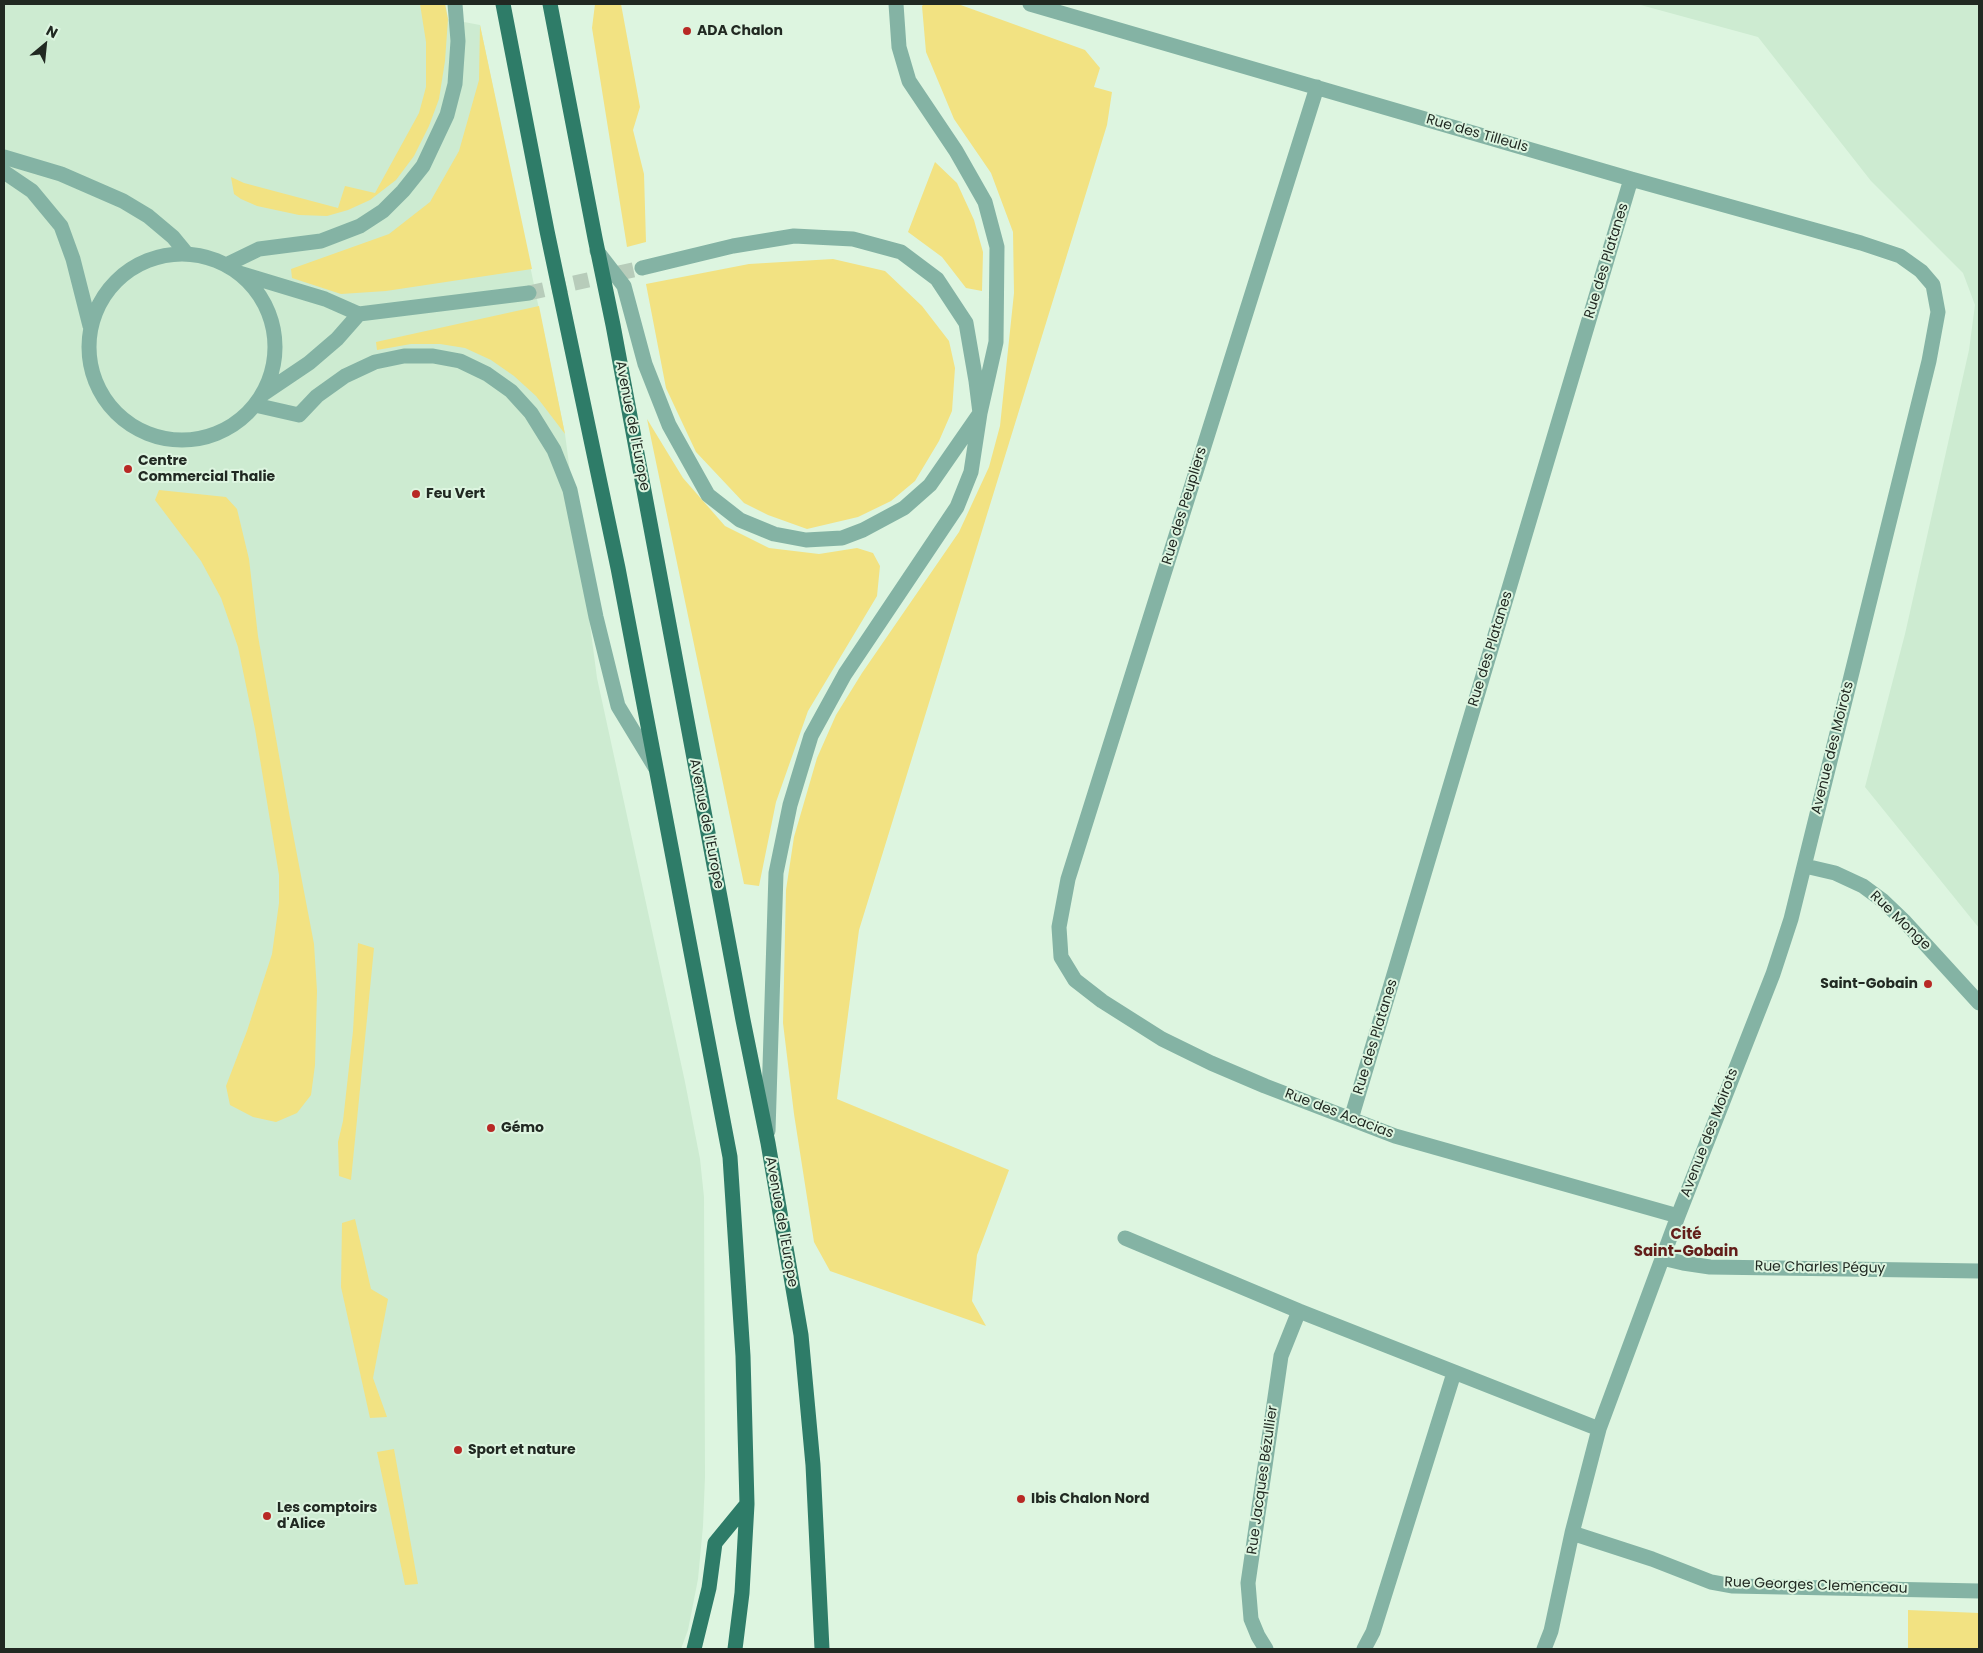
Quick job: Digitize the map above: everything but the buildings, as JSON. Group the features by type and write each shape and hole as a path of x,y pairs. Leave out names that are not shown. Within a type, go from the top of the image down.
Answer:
{"main road":[{"path":"503,4 547,231 569,328 618,568 730,1157 743,1356 746,1504 742,1593 735,1649"},
{"name":"Avenue de l'Europe","path":"550,4 613,325 741,1010 768,1143 801,1335 813,1465 822,1649"},
{"path":"694,1649 709,1588 715,1543 746,1504"}],"street":[{"path":"232,269 259,249 321,241 360,226 383,211 403,191 422,166 447,115 454,84 458,41 455,4"},
{"path":"768,1143 776,873 790,805 811,736 844,674 957,507 971,472 980,413 996,342 996,247 985,202 956,150 909,82 899,47 896,4"},
{"name":"Rue des Tilleuls","path":"1030,4 1631,179 1861,243 1900,256 1921,271"},
{"name":"Rue des Peupliers","path":"1058,927 1068,879 1317,87"},
{"path":"4,157 61,174 123,200 161,226 187,254"},
{"path":"4,172 32,191 61,226 71,252 90,326"},
{"name":"Rue des Platanes","path":"1351,1119 1631,179"},
{"path":"596,245 624,286 645,364 669,425 708,495 740,520 774,534 806,540 842,538 863,530 904,508 930,485 980,413 966,323 937,279 901,252 853,238 794,236 733,246 642,268"},
{"path":"360,314 338,339 310,363 259,400 239,421 219,433 198,439 172,440 147,434 125,421 107,402 96,384 90,364 88,343 90,326 100,302 115,281 136,265 161,256 187,254 207,257 232,269 325,299 360,314 529,293"},
{"path":"232,269 254,288 266,307 273,328 275,351 272,373 259,400"},
{"name":"Avenue des Moirots","path":"1678,1216 1772,974 1791,919 1805,866 1929,362 1938,312 1934,285 1921,271"},
{"path":"259,400 299,415 317,396 345,376 374,362 404,356 433,356 460,361 487,374 510,391 531,413 554,450 570,490 596,617 618,706 658,772"},
{"name":"Rue Monge","path":"1805,866 1835,872 1863,886 1882,900 1905,922 1979,1003"},
{"name":"Rue des Acacias","path":"1058,927 1061,957 1075,980 1102,1001 1162,1039 1211,1063 1395,1136 1678,1216"},
{"path":"1544,1649 1551,1631 1572,1533 1599,1429 1678,1216"},
{"path":"1124,1238 1299,1311 1599,1429"},
{"name":"Rue Charles Péguy","path":"1662,1258 1710,1267 1979,1271"},
{"name":"Rue Jacques Bézullier","path":"1266,1649 1251,1619 1248,1582 1281,1356 1299,1311"},
{"path":"1364,1649 1373,1632 1454,1373"},
{"name":"Rue Georges Clemenceau","path":"1572,1533 1652,1559 1711,1582 1733,1586 1979,1590"}],"shaded area":[{"path":"4,4 445,4 448,19 480,25 565,434 597,678 700,1159 704,1197 705,1477 698,1579 688,1630 681,1649 4,1649"},
{"path":"420,4 445,4 448,19 445,61 439,99 429,126 414,156 396,180 370,200 348,210 327,216 299,215 257,206 234,194 231,177 244,183 338,208 345,186 375,193 419,113 426,87 426,42"},
{"path":"595,4 621,4 640,107 633,130 644,174 646,242 627,247 592,28"},
{"path":"924,4 958,4 1085,50 1100,68 1094,87 1112,92 1107,125 859,930 837,1099 1009,1170 977,1255 972,1301 986,1326 830,1271 814,1242 794,1114 783,1023 786,890 794,837 817,758 836,715 862,673 959,532 989,467 1000,426 1014,293 1013,232 991,173 954,119 926,52 922,6"},
{"path":"1637,4 1979,4 1979,928 1865,787 1905,634 1969,350 1975,305 1963,273 1871,181 1758,37"},
{"path":"480,25 532,269 386,291 341,294 292,278 291,269 389,234 430,202 459,151 479,80"},
{"path":"935,162 957,183 974,220 983,252 982,291 966,288 942,257 908,232"},
{"path":"833,259 885,271 922,306 949,341 955,368 952,411 939,441 915,481 891,501 858,517 807,529 768,515 744,503 696,452 666,388 646,284 749,264"},
{"path":"539,306 565,434 536,396 514,376 491,360 465,348 440,344 411,344 377,350 376,342"},
{"path":"647,419 683,478 725,526 769,548 819,554 857,548 873,553 880,566 877,596 808,711 776,802 759,886 744,884"},
{"path":"159,490 226,497 237,509 249,559 258,636 314,944 317,991 315,1065 311,1095 297,1113 276,1122 253,1117 230,1105 226,1086 247,1031 272,954 279,903 279,875 255,729 238,647 221,598 201,561 155,500"},
{"path":"358,943 374,948 351,1180 339,1176 338,1142 343,1121 353,1031"},
{"path":"355,1219 371,1289 388,1299 373,1378 387,1417 370,1418 341,1287 342,1223"},
{"path":"394,1449 418,1584 405,1585 377,1452"},
{"path":"1908,1610 1979,1613 1979,1649 1908,1649"}],"tunnel":[{"path":"529,293 642,268"}],"place":[{"name":"ADA Chalon","path":"687,31"},
{"name":"Centre Commercial Thalie","path":"128,469"},
{"name":"Feu Vert","path":"416,494"},
{"name":"Saint-Gobain","path":"1928,984"},
{"name":"Gémo","path":"491,1128"},
{"name":"Sport et nature","path":"458,1450"},
{"name":"Ibis Chalon Nord","path":"1021,1499"},
{"name":"Les comptoirs d'Alice","path":"267,1516"}],"district":[{"name":"Cité Saint-Gobain","path":"1686,1244"}]}
